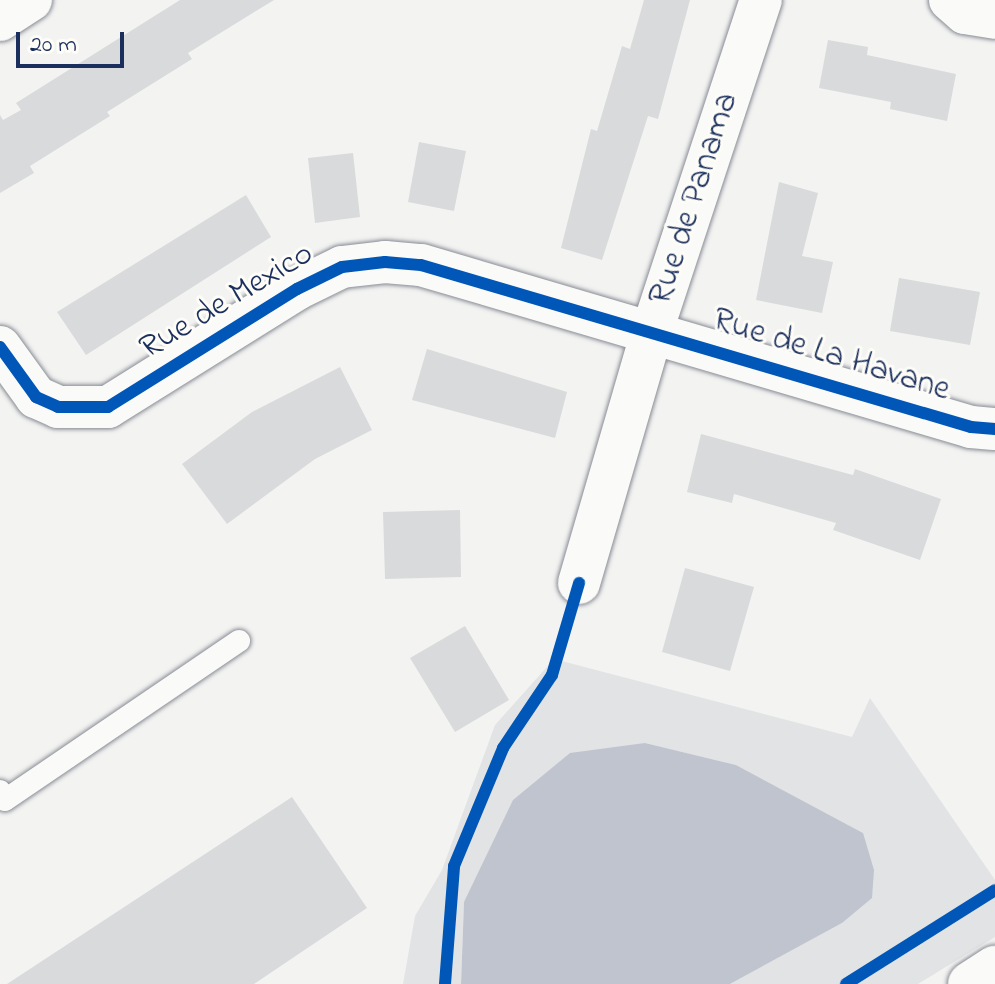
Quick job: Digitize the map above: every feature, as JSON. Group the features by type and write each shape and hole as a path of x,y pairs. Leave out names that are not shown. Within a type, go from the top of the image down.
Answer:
{"main road":[{"path":"970,984 995,968"}],"street":[{"path":"0,20 31,0"},
{"name":"Rue de Panama","path":"579,583 652,331 761,0"},
{"path":"950,0 965,13 995,18"},
{"name":"Rue de Mexico","path":"0,347 36,397 58,407 108,407 297,289 342,267 385,262 421,265 652,331"},
{"name":"Rue de La Havane","path":"652,331 971,427 995,429"}],"lane":[{"path":"0,791 5,800 239,641"}],"shaded area":[{"path":"554,659 852,737 870,698 995,880 995,937 918,984 730,984 842,923 863,833 736,765 645,743 464,902 461,984 403,984 415,916 442,870 495,725"},
{"path":"645,743 736,765 863,833 874,870 872,898 842,923 730,984 461,984 464,902 513,800 570,753"}],"building":[{"path":"180,0 274,0 188,53 192,59 107,112 110,116 30,166 34,173 0,193 0,115 3,120 21,110 16,103"},
{"path":"644,0 690,0 658,119 648,116 602,260 561,248 591,129 597,131 622,46 630,49"},
{"path":"828,40 868,47 867,55 956,74 947,121 890,109 891,102 819,88"},
{"path":"419,142 466,151 454,211 408,202"},
{"path":"353,153 360,217 315,223 308,158"},
{"path":"779,182 818,193 802,256 833,262 822,313 756,300"},
{"path":"246,195 271,237 86,355 57,312"},
{"path":"899,278 980,292 970,345 890,331"},
{"path":"427,349 567,392 555,438 412,400"},
{"path":"340,367 372,430 315,459 227,524 182,464 252,412"},
{"path":"701,434 853,475 855,469 941,499 920,560 833,530 836,523 734,494 732,503 687,492"},
{"path":"460,510 461,577 385,579 383,512"},
{"path":"685,568 754,587 730,671 662,652"},
{"path":"465,626 509,700 455,732 410,658"},
{"path":"292,797 367,908 254,984 7,984"}],"cycle path":[{"path":"0,347 36,397 58,407 108,407 297,289 342,267 385,262 421,265 971,427 995,429"},
{"path":"445,984 454,866 503,748 552,675 579,583"},
{"path":"846,984 995,890"}]}
